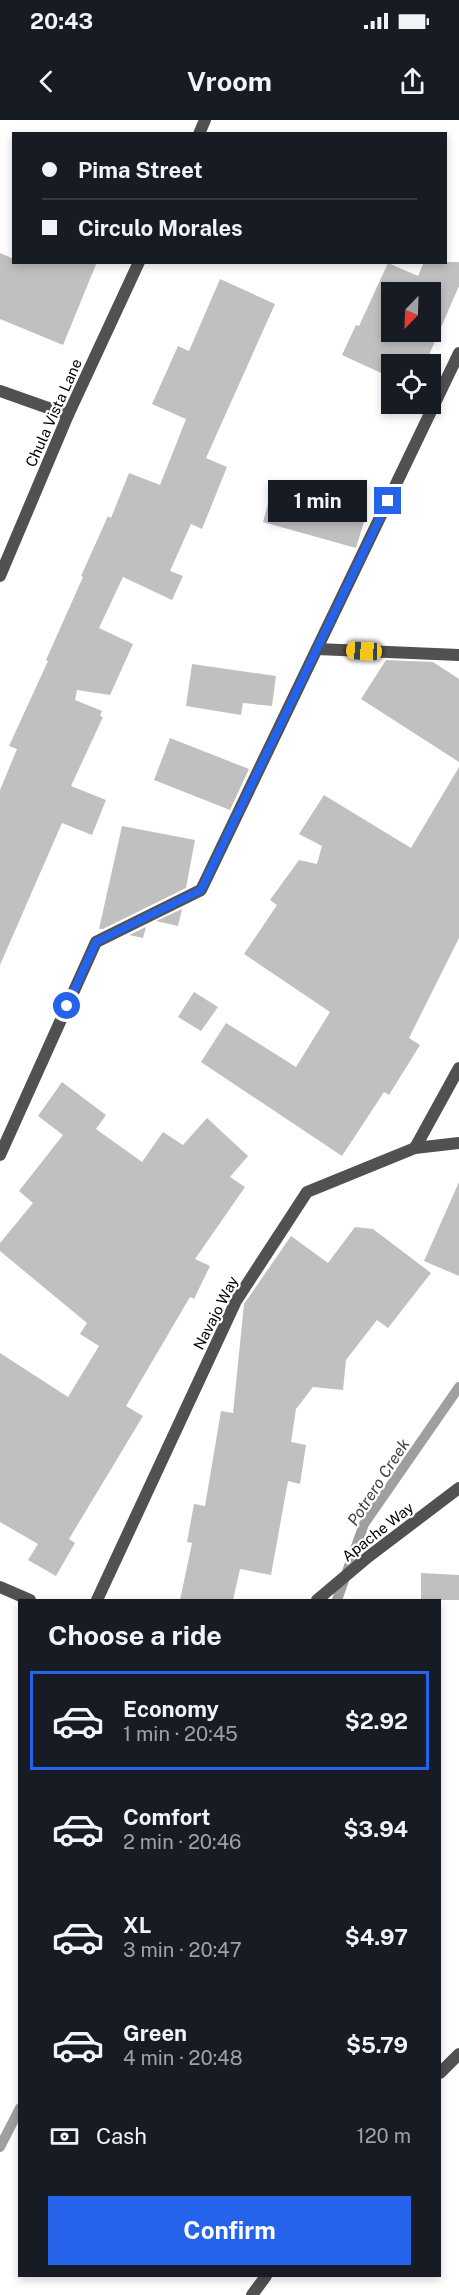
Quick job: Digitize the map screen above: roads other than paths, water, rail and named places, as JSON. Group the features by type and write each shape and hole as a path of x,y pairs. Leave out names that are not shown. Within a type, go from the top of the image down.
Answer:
{"street":[{"name":"Chula Vista Lane","path":"0,576 68,415 138,264"},
{"path":"0,1155 96,942 201,890 459,353"},
{"path":"0,391 68,415"},
{"path":"317,649 459,655"},
{"path":"415,1148 459,1068"},
{"name":"Navajo Way","path":"97,1599 236,1300 308,1192 415,1148 459,1143"},
{"name":"Apache Way","path":"318,1599 368,1557 459,1488"},
{"path":"0,1587 28,1599"},
{"path":"441,2072 459,2054"},
{"path":"252,2295 266,2277"}],"waterway":[{"name":"Potrero Creek","path":"337,1599 364,1524 459,1387"},
{"name":"Potrero Creek","path":"0,2147 18,2112"}]}
